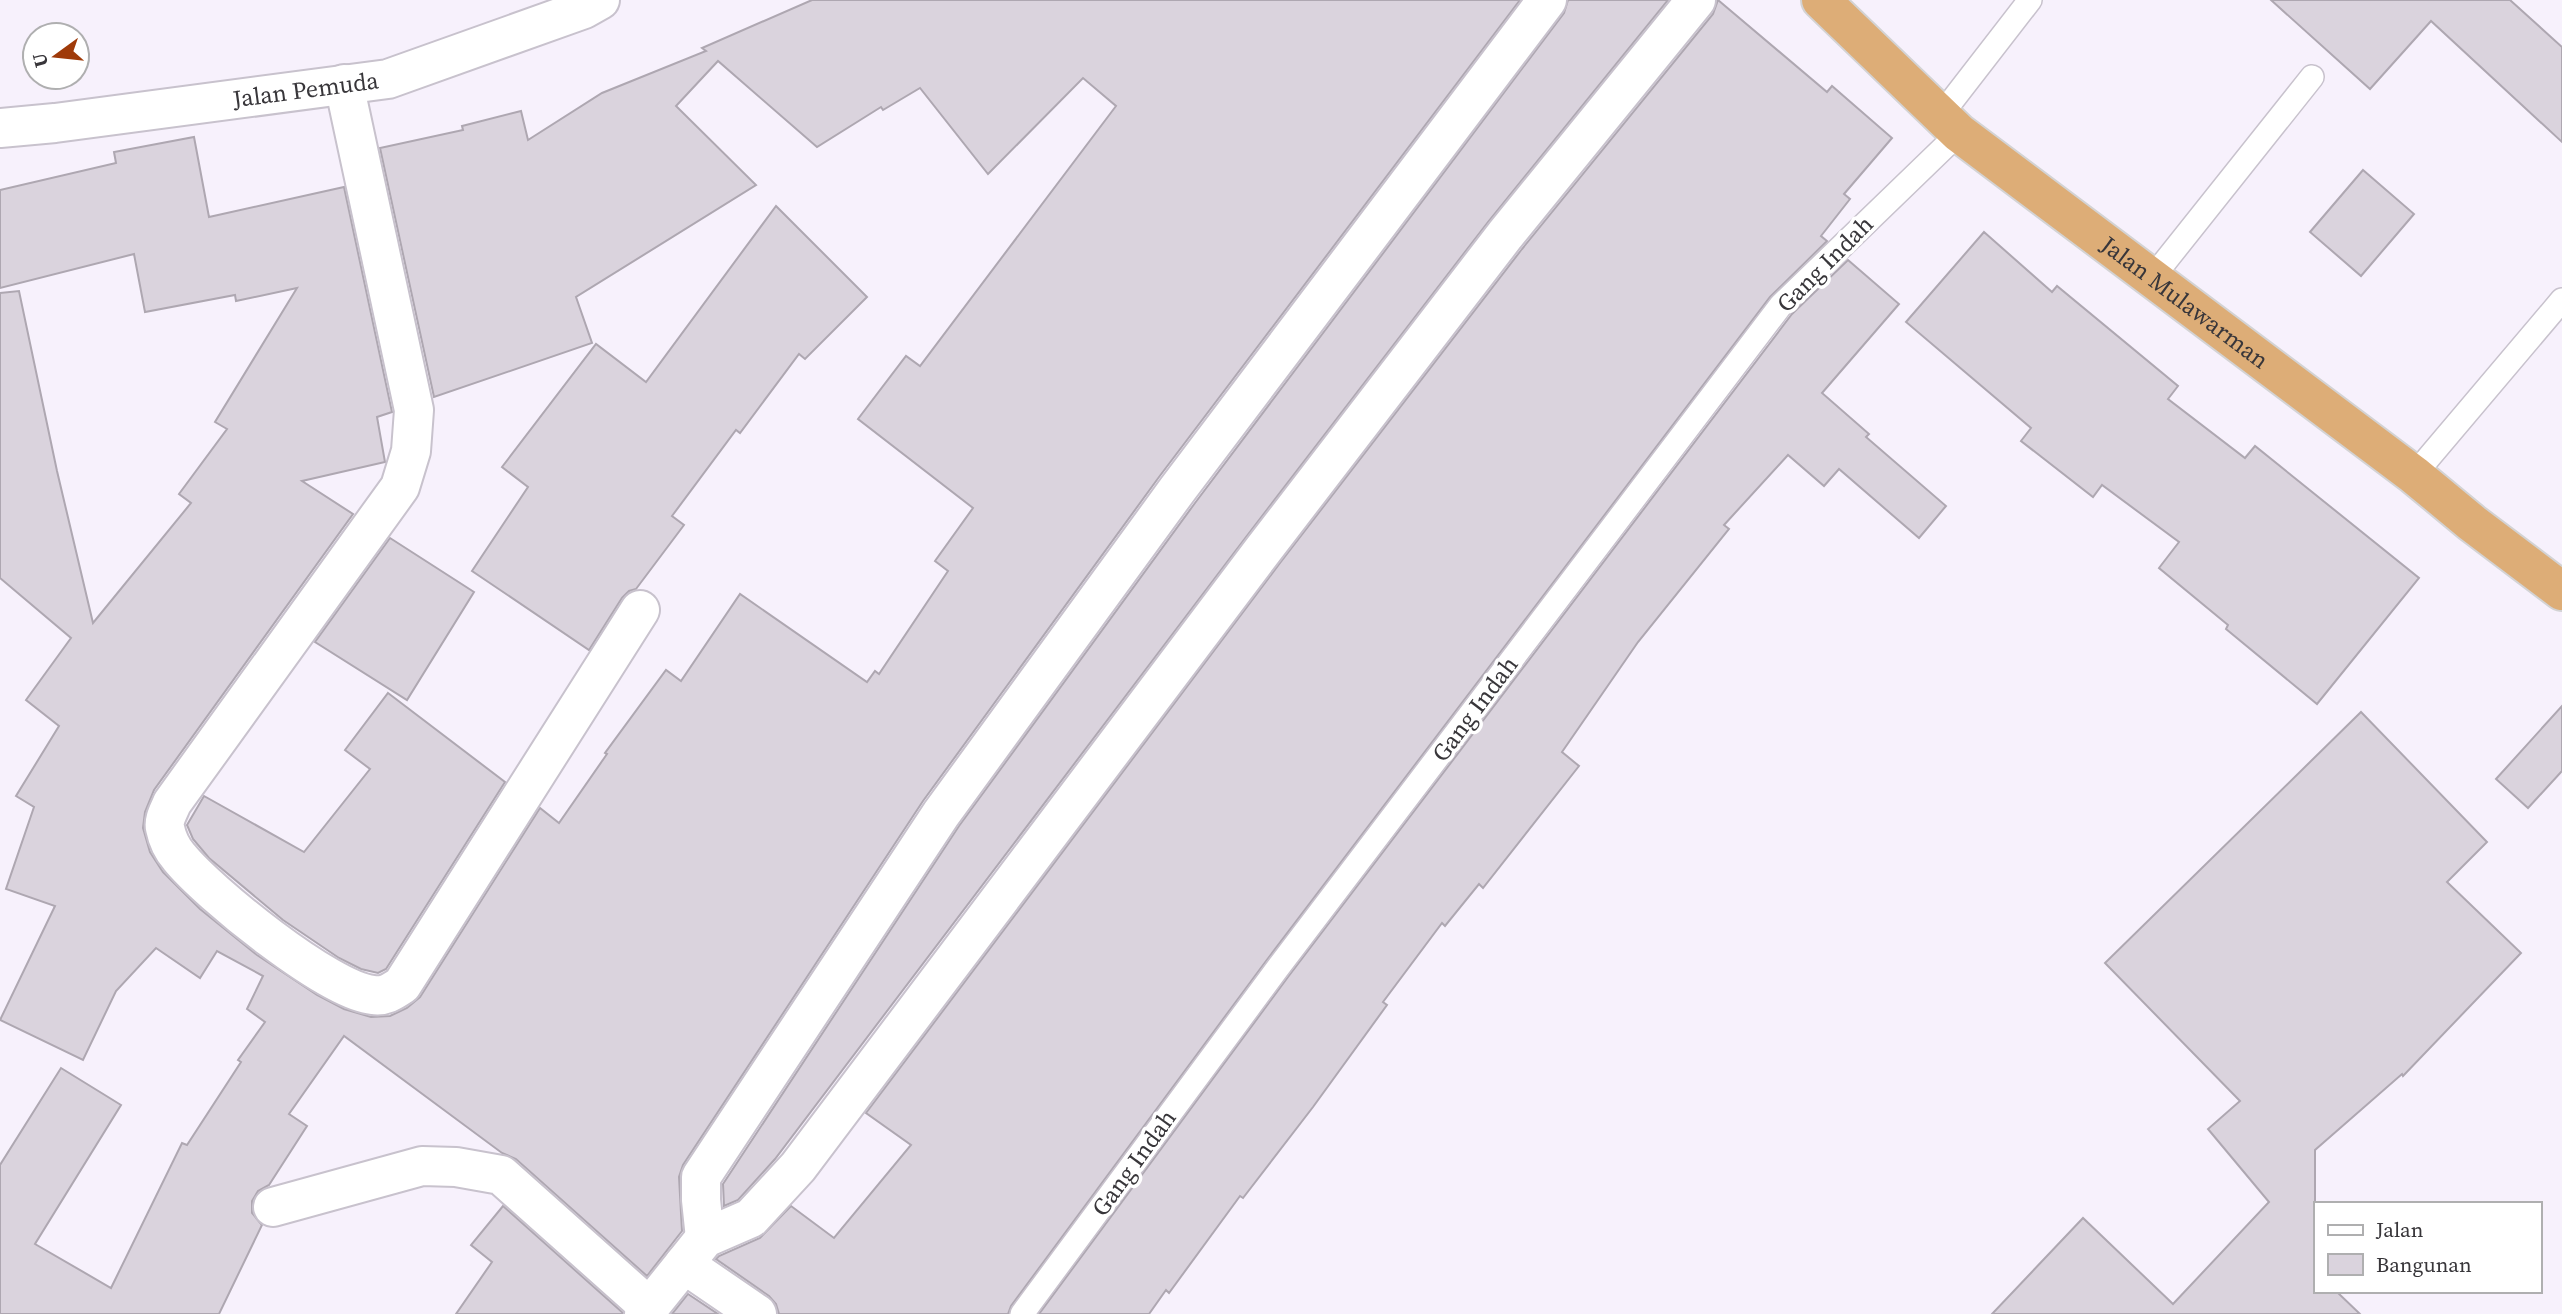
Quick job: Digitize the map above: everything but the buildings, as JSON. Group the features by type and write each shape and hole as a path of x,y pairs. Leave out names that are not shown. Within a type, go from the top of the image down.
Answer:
{"highway":[{"name":"Jalan Mulawarman","path":"1821,0 1950,124 2414,475 2562,591"}],"street":[{"name":"Jalan Pemuda","path":"0,128 388,79 584,9 600,0"},
{"path":"695,1251 701,1177 941,814 1177,490 1548,0"},
{"path":"273,1207 422,1166 456,1167 501,1175 646,1311 695,1251 751,1218 798,1167 1505,234 1696,0"},
{"path":"344,85 414,410 411,451 400,487 172,803 163,824 178,856 227,906 336,983 373,995 388,994 402,985 640,610"},
{"path":"695,1251 757,1314"}],"lane":[{"name":"Gang Indah","path":"1022,1314 1286,958 1781,305 1950,124 2030,0"},
{"path":"2152,278 2312,78"},
{"path":"2414,475 2562,300"}]}
